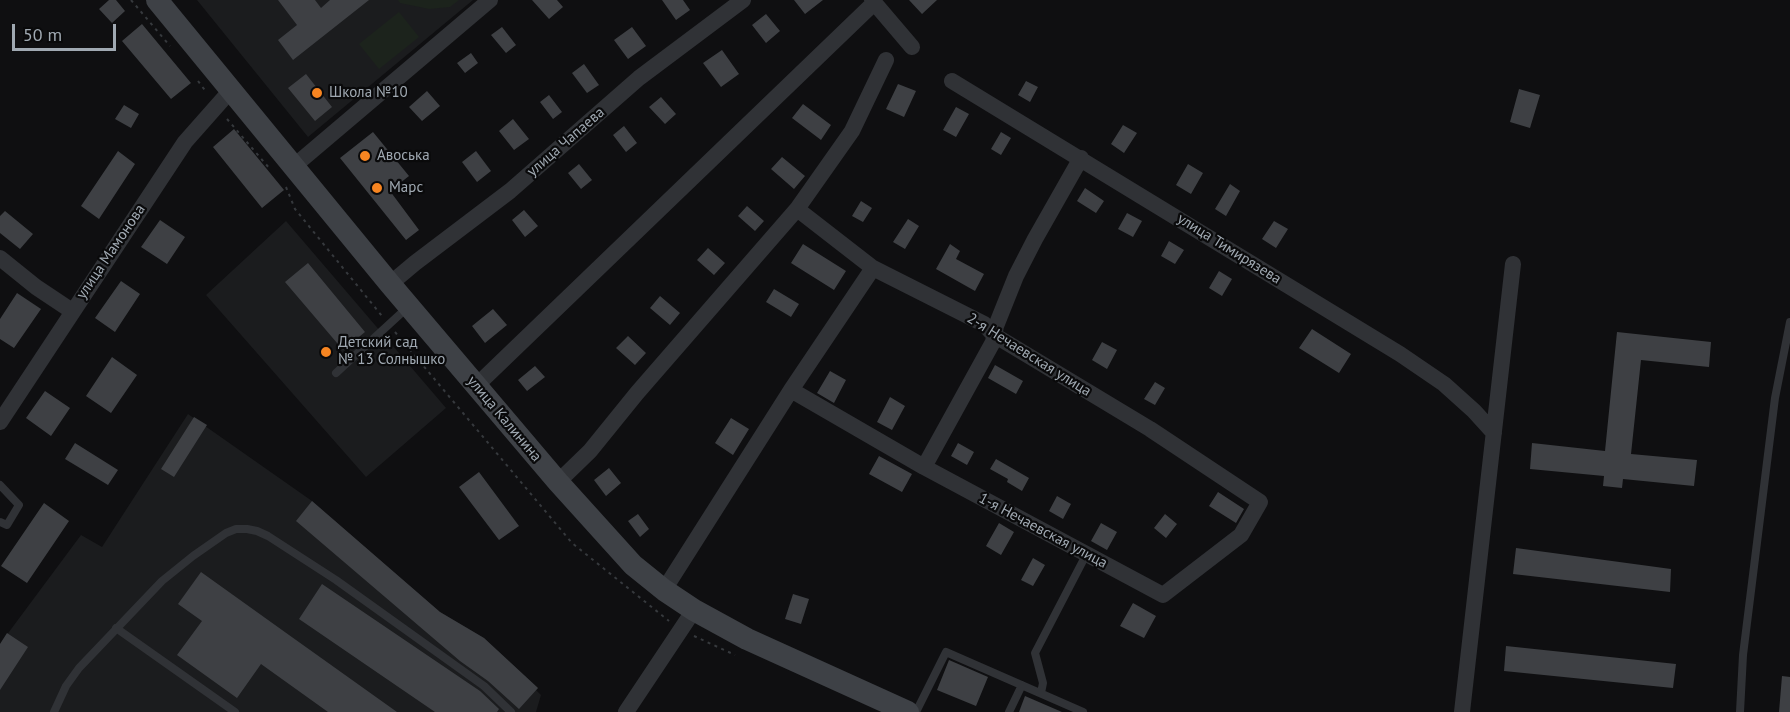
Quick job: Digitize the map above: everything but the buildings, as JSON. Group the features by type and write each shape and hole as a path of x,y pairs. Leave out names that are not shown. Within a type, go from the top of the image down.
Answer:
{"main road":[{"name":"улица Калинина","path":"157,0 390,284 558,482 633,565 694,610 747,639 908,712"}],"street":[{"path":"293,167 490,0"},
{"name":"улица Чапаева","path":"390,284 510,191 639,78 743,0"},
{"path":"477,386 873,1 912,47"},
{"path":"558,482 590,452 637,393 797,209 852,131 886,60"},
{"name":"улица Тимирязева","path":"952,81 1400,354 1444,384 1494,433"},
{"name":"улица Мамонова","path":"0,422 185,142 231,90"},
{"path":"924,467 993,342 996,326 1021,267 1081,158"},
{"name":"2-я Нечаевская улица","path":"797,209 873,268 984,324 994,335 1150,429 1260,502 1241,535 1163,595"},
{"path":"0,258 36,287 72,310"},
{"path":"1462,712 1513,264"},
{"path":"664,590 791,390 873,268"},
{"name":"1-я Нечаевская улица","path":"791,390 924,467 1163,595"},
{"path":"626,712 694,610"}],"lane":[{"path":"336,373 409,306"},
{"path":"1740,712 1743,655 1775,398 1790,322"},
{"path":"0,485 20,505 7,525 0,522"},
{"path":"54,712 66,686 79,668 162,581 226,533 236,530 257,531 336,580 484,686 510,712"},
{"path":"1041,693 1042,683 1035,653 1086,555"},
{"path":"116,628 235,712"},
{"path":"916,712 946,652 1083,712"},
{"path":"1009,712 1022,685"}],"path":[{"path":"131,0 176,53"}],"shaded area":[{"name":"Школа №10","path":"197,0 473,0 308,137"},
{"path":"398,0 459,0 450,7 429,9 400,3"},
{"path":"399,12 419,37 379,69 359,44"},
{"name":"Детский сад № 13 Солнышко","path":"286,221 446,408 366,477 206,295"},
{"path":"188,414 312,501 440,612 484,638 538,688 536,690 541,695 536,712 0,712 0,644 81,535 102,547"}],"place":[{"name":"Школа №10","path":"317,93"},
{"name":"Авоська","path":"365,156"},
{"name":"Марс","path":"377,188"},
{"name":"Детский сад № 13 Солнышко","path":"326,352"}]}
